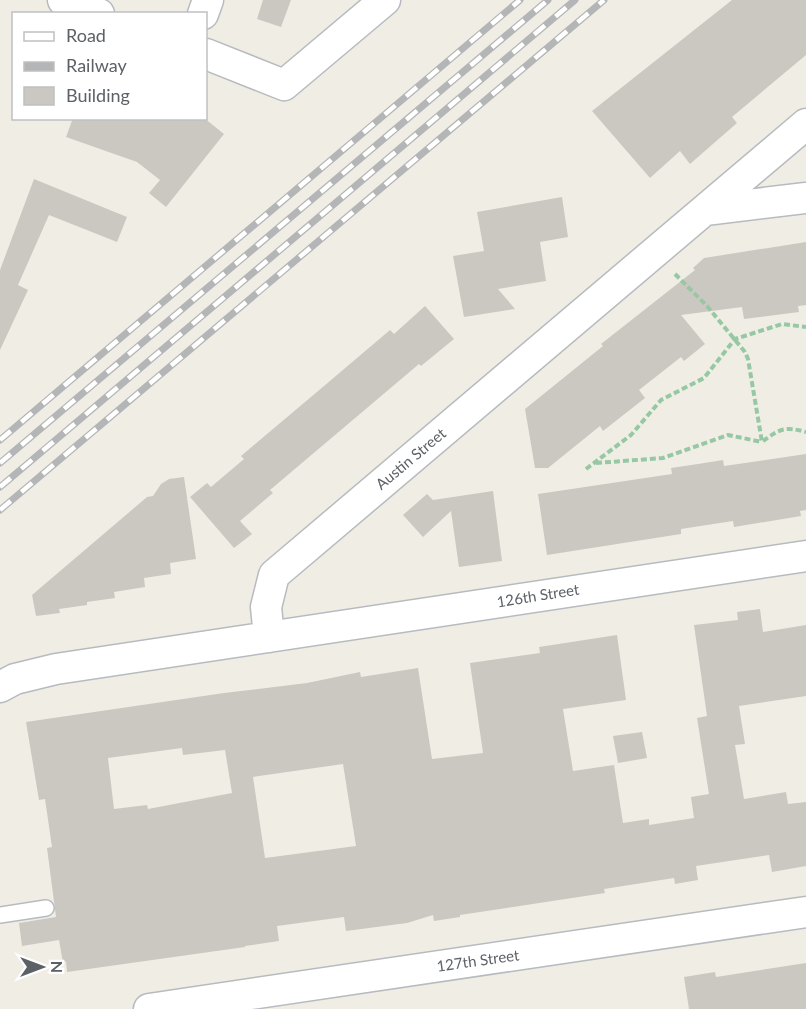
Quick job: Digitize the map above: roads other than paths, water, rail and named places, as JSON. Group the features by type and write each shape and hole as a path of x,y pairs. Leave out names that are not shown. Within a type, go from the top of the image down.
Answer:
{"street":[{"path":"63,0 94,12"},
{"path":"207,54 284,85 385,0"},
{"name":"Austin Street","path":"269,637 266,607 274,575 806,124"},
{"path":"705,210 806,198"},
{"name":"126th Street","path":"269,637 806,556"},
{"path":"0,687 35,673 56,669 269,637"},
{"name":"127th Street","path":"149,1009 806,912"}],"lane":[{"path":"0,915 46,908"}],"railway":[{"path":"0,440 520,0"},
{"path":"0,463 548,0"},
{"path":"0,487 575,0"},
{"path":"0,510 604,0"}]}
